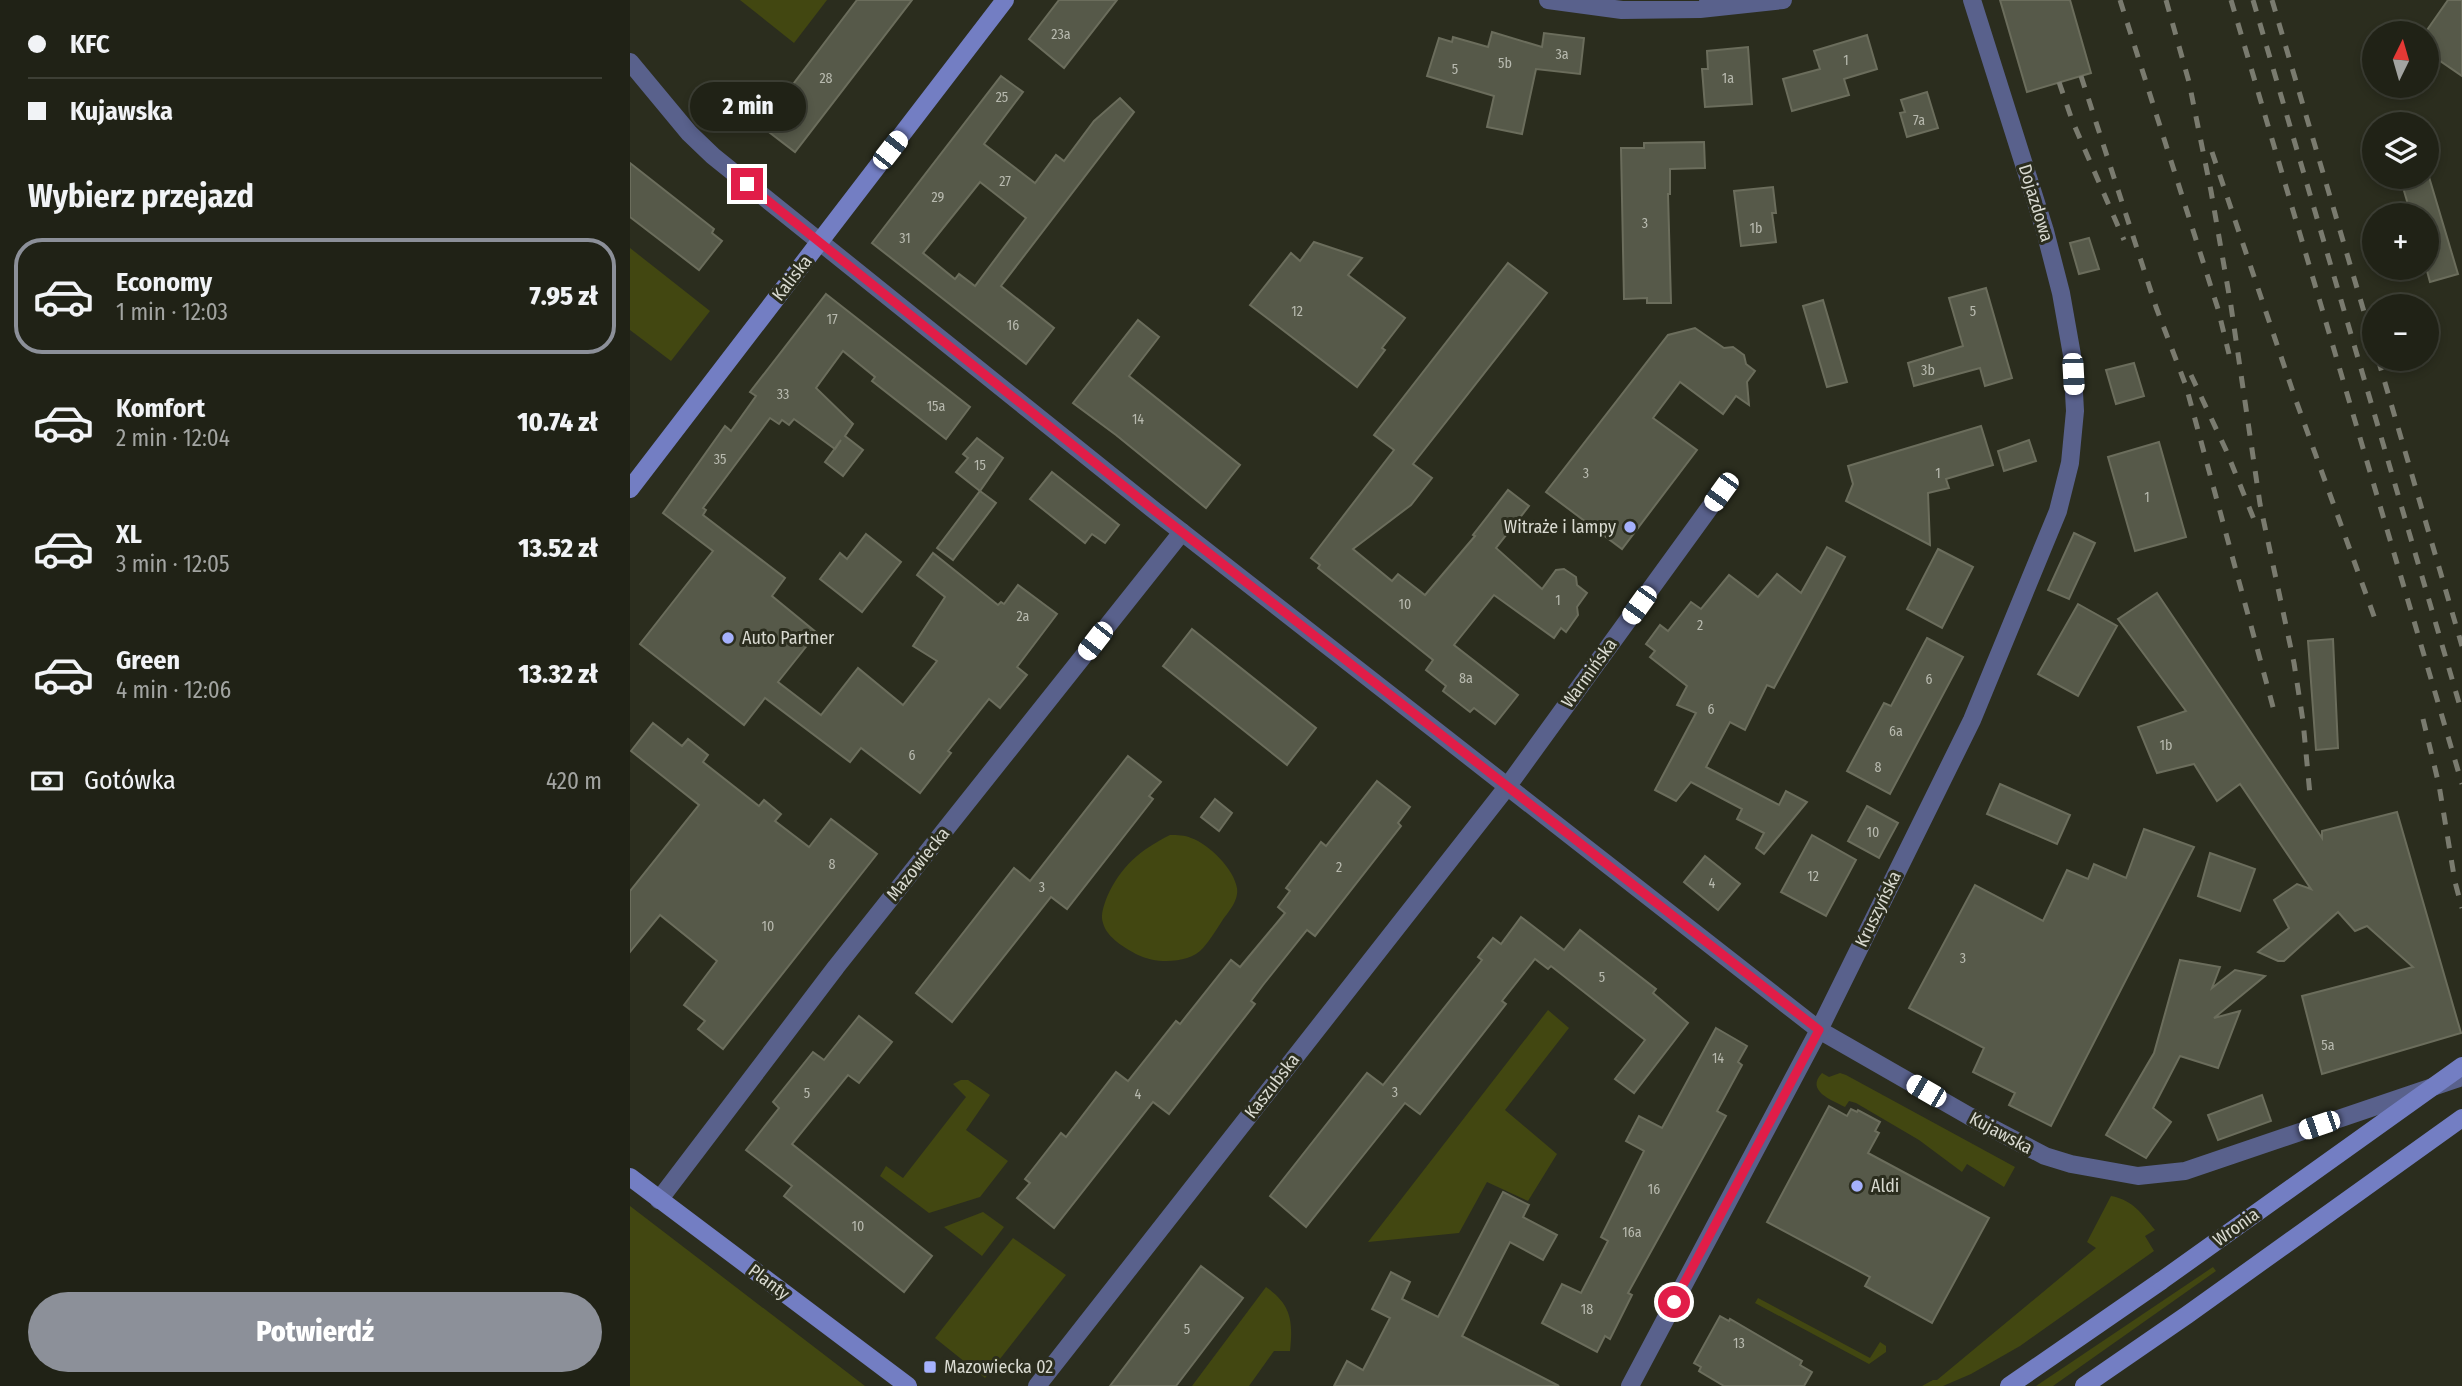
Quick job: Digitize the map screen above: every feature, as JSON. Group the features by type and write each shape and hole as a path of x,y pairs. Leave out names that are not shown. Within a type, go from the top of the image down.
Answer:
{"main road":[{"name":"Kaliska","path":"630,489 1005,0"},
{"name":"Wronia","path":"2009,1386 2462,1066"},
{"path":"2084,1386 2462,1118"},
{"name":"Planty","path":"630,1177 908,1386"}],"street":[{"path":"1548,0 1622,10 1700,9 1783,0"},
{"name":"Dojazdowa","path":"1972,0 2045,231 2061,293 2072,355 2075,411"},
{"name":"Kujawska","path":"630,62 707,151 1182,532 1819,1030 1969,1116 2045,1156 2070,1164 2138,1176 2185,1171 2462,1077"},
{"name":"Kruszyńska","path":"1630,1386 1819,1030 1972,720 2058,511 2070,463 2075,411"},
{"name":"Warmińska","path":"1507,787 1721,492"},
{"name":"Mazowiecka","path":"659,1200 836,967 1182,532"},
{"name":"Kaszubska","path":"1037,1386 1507,787"}],"green space":[{"path":"740,0 827,0 794,43"},
{"path":"630,248 710,311 671,361 630,330"},
{"path":"1170,835 1189,837 1213,851 1231,873 1237,893 1232,906 1203,948 1181,960 1163,961 1145,958 1122,946 1108,933 1102,917 1112,886 1125,868 1149,847"},
{"path":"1548,1010 1569,1028 1505,1110 1557,1154 1528,1201 1487,1182 1459,1233 1368,1242"},
{"path":"1822,1073 1829,1077 1840,1073 1846,1075 2015,1167 2004,1187 1967,1164 1962,1172 1919,1140 1856,1103 1849,1101 1845,1107 1828,1098 1818,1090 1818,1079"},
{"path":"968,1080 990,1095 966,1130 1008,1161 980,1197 929,1213 880,1176 886,1166 903,1178 966,1097 953,1084"},
{"path":"2111,1196 2131,1204 2155,1230 2145,1236 2154,1251 2020,1346 1971,1374 1943,1386 1922,1386 1937,1380 2096,1248 2087,1242"},
{"path":"630,1206 865,1386 630,1386"},
{"path":"983,1212 1004,1227 982,1256 944,1227"},
{"path":"1013,1238 1066,1275 985,1378 935,1338"},
{"path":"2213,1267 2216,1271 2053,1386 2036,1386"},
{"path":"1266,1287 1281,1301 1289,1315 1290,1351 1274,1351 1249,1386 1192,1386"},
{"path":"1758,1298 1870,1358 1880,1342 1886,1346 1886,1352 1869,1364 1755,1303"}],"building":[{"path":"857,0 912,0 795,152 765,129 773,118 769,116"},
{"path":"1059,0 1117,0 1064,68 1029,39"},
{"path":"2000,0 2070,0 2091,73 2027,92"},
{"path":"2448,0 2462,0 2462,76 2440,61 2440,21 2433,21"},
{"path":"1492,32 1542,47 1544,33 1584,38 1580,74 1536,69 1522,134 1487,127 1494,96 1427,76 1439,38 1452,42 1453,37 1488,47"},
{"path":"1867,35 1877,69 1844,79 1849,95 1792,111 1783,79 1820,69 1814,51"},
{"path":"1748,47 1752,104 1705,107 1702,69 1708,69 1707,51"},
{"path":"1001,76 1023,92 984,144 1035,183 1056,155 1064,161 1094,121 1120,98 1134,112 1001,286 1054,328 1026,364 872,243","holes":["980,182 1026,218 975,286 959,274 955,279 923,253"]},
{"path":"1927,92 1938,128 1907,137 1900,113 1905,112 1901,100"},
{"path":"1704,142 1705,168 1670,169 1668,194 1671,303 1647,303 1647,298 1624,299 1621,148 1644,148 1644,143"},
{"path":"630,163 714,229 712,233 722,241 699,270 630,217"},
{"path":"1773,187 1776,213 1772,213 1776,242 1741,246 1734,191"},
{"path":"2403,189 2433,189 2437,203 2408,203"},
{"path":"2439,210 2458,274 2439,279"},
{"path":"2089,238 2099,269 2079,274 2070,243"},
{"path":"1314,242 1362,258 1348,275 1405,318 1357,387 1250,305 1291,253 1300,261"},
{"path":"1508,263 1547,293 1413,464 1432,478 1411,505 1353,549 1392,581 1398,574 1425,595 1475,536 1473,535 1508,490 1529,506 1496,548 1542,589 1556,570 1564,569 1576,577 1577,585 1587,593 1577,607 1578,615 1566,632 1561,628 1554,638 1494,595 1454,645 1518,695 1495,724 1474,708 1470,712 1443,691 1446,686 1426,670 1433,660 1318,568 1320,565 1311,558 1394,450 1374,435"},
{"path":"1986,288 2012,378 1985,386 1980,368 1914,386 1908,363 1963,346 1949,298"},
{"path":"826,294 970,407 946,439 872,381 875,377 843,351 816,388 853,424 845,436 863,450 843,476 825,462 835,449 794,419 789,425 782,420 779,424 770,418 703,508 706,510 703,515 785,578 772,596 817,633 778,682 821,715 858,668 903,705 937,661 913,646 945,597 917,575 933,553 998,605 1001,602 1004,604 1018,585 1057,614 1017,667 1027,675 1000,708 989,699 948,751 951,753 920,793 861,748 850,762 765,698 744,725 640,644 713,551 663,513 725,426 731,431 756,396 750,392"},
{"path":"1823,300 1847,382 1827,387 1803,306"},
{"path":"1138,320 1159,337 1129,376 1240,465 1206,508 1073,403"},
{"path":"1695,328 1724,348 1733,347 1744,355 1746,364 1755,371 1747,382 1749,405 1736,396 1723,414 1680,382 1653,418 1697,450 1622,549 1546,492 1668,335"},
{"path":"2134,363 2144,396 2116,404 2106,370"},
{"path":"1981,426 1993,465 1946,479 1949,488 1928,493 1930,545 1846,501 1853,484 1848,466"},
{"path":"977,438 1003,458 980,491 956,472 968,458 963,454"},
{"path":"2029,440 2036,461 2004,471 1998,451"},
{"path":"2159,442 2186,537 2135,551 2108,457"},
{"path":"1052,472 1119,525 1105,543 1092,534 1085,543 1030,499"},
{"path":"980,491 996,503 953,560 937,548"},
{"path":"2074,533 2095,543 2069,599 2048,590"},
{"path":"866,534 901,562 862,612 820,579 840,553 847,559"},
{"path":"1827,547 1845,557 1774,688 1767,685 1745,730 1730,722 1706,767 1779,805 1786,791 1807,802 1764,854 1756,848 1764,833 1737,819 1742,809 1691,782 1676,801 1655,790 1696,713 1677,705 1687,686 1650,657 1655,651 1646,644 1660,625 1668,631 1691,602 1701,609 1729,575 1758,597 1777,574 1801,593"},
{"path":"1938,549 1973,567 1942,628 1907,609"},
{"path":"2157,593 2322,838 2322,831 2397,812 2461,1033 2322,1074 2302,996 2413,967 2367,926 2355,931 2338,912 2284,961 2258,952 2289,928 2274,900 2297,884 2311,889 2240,784 2217,801 2194,764 2157,773 2138,727 2186,711 2118,619"},
{"path":"2078,604 2117,626 2078,696 2038,674"},
{"path":"1192,629 1316,728 1287,765 1163,666"},
{"path":"1927,638 1963,657 1890,794 1847,771 1884,703 1891,706"},
{"path":"2333,639 2338,748 2316,750 2308,641"},
{"path":"653,723 682,746 688,739 708,755 703,762 759,806 764,800 781,814 775,821 809,847 831,819 877,854 723,1049 698,1029 705,1021 684,1005 717,961 660,915 630,952 630,891 699,805 631,751"},
{"path":"1128,756 1161,782 1149,796 1153,799 1067,909 1051,897 952,1022 916,993 1014,868 1030,881"},
{"path":"1377,781 1410,807 1398,823 1401,826 1315,936 1307,930 1251,1001 1255,1004 1169,1114 1153,1102 1054,1228 1017,1198 1030,1183 1025,1179 1061,1133 1066,1137 1116,1072 1128,1081 1176,1021 1180,1024 1231,960 1240,967 1285,913 1278,907 1290,891 1286,888 1321,842 1326,846"},
{"path":"2000,784 2070,815 2057,844 1987,814"},
{"path":"1215,799 1232,813 1219,831 1201,817"},
{"path":"1867,806 1898,823 1879,858 1848,841"},
{"path":"2144,829 2194,847 2051,1126 2009,1105 2015,1093 1973,1072 1984,1048 1909,1008 1975,885 2043,921 2067,870 2088,879 2094,864 2126,878"},
{"path":"1812,835 1856,860 1826,916 1781,892"},
{"path":"2210,853 2255,869 2240,911 2198,896"},
{"path":"1705,856 1740,884 1718,910 1684,882"},
{"path":"1521,917 1564,950 1580,930 1656,989 1653,993 1688,1023 1634,1093 1615,1079 1645,1040 1551,966 1548,969 1535,959 1502,1001 1506,1004 1420,1114 1405,1103 1306,1227 1270,1196 1367,1073 1383,1085 1482,960 1478,957 1493,938 1501,944"},
{"path":"2180,960 2220,967 2212,988 2235,970 2265,976 2214,1018 2240,1011 2218,1068 2180,1056 2153,1108 2171,1122 2146,1158 2106,1135 2154,1053"},
{"path":"859,1016 892,1042 859,1083 848,1075 792,1144 932,1256 904,1292 784,1196 792,1186 746,1150 779,1108 773,1102 813,1052 824,1060"},
{"path":"1716,1028 1747,1046 1738,1062 1742,1065 1717,1111 1726,1116 1628,1293 1632,1295 1610,1339 1605,1336 1597,1352 1542,1323 1562,1284 1581,1293 1608,1241 1601,1237 1644,1151 1626,1141 1639,1116 1662,1128"},
{"path":"2262,1095 2271,1121 2218,1140 2208,1115"},
{"name":"Aldi","path":"1829,1106 1847,1116 1851,1109 1857,1112 1858,1110 1880,1122 1875,1131 1879,1133 1868,1153 1989,1218 1932,1323 1865,1286 1870,1277 1767,1222"},
{"path":"1503,1192 1529,1205 1523,1217 1557,1235 1543,1260 1510,1242 1462,1336 1559,1386 1334,1386 1347,1361 1363,1370 1390,1318 1372,1309 1391,1272 1410,1282 1402,1299 1438,1317"},
{"path":"1201,1266 1243,1298 1176,1386 1110,1386"},
{"path":"1720,1316 1729,1321 1730,1319 1802,1361 1800,1365 1812,1372 1804,1386 1724,1386 1699,1371 1701,1367 1694,1363"}],"railway":[{"path":"2120,0 2218,309 2229,354"},
{"path":"2166,0 2189,82 2211,191 2260,504 2294,663 2310,795"},
{"path":"2231,0 2462,784"},
{"path":"2253,0 2462,713"},
{"path":"2272,0 2362,305"},
{"path":"2081,76 2156,307 2186,386 2276,718"},
{"path":"2059,82 2072,120 2124,240"},
{"path":"2212,152 2294,395 2375,619"},
{"path":"2382,371 2462,646"},
{"path":"2191,375 2226,450 2255,522"},
{"path":"2423,719 2439,785 2455,882 2462,908"}],"place":[{"name":"Witraże i lampy","path":"1630,527"},
{"name":"Auto Partner","path":"728,638"},
{"name":"Aldi","path":"1857,1186"},
{"name":"Mazowiecka 02","path":"930,1367"}],"route":[{"path":"747,184 1155,511 1819,1030 1674,1302"}]}
